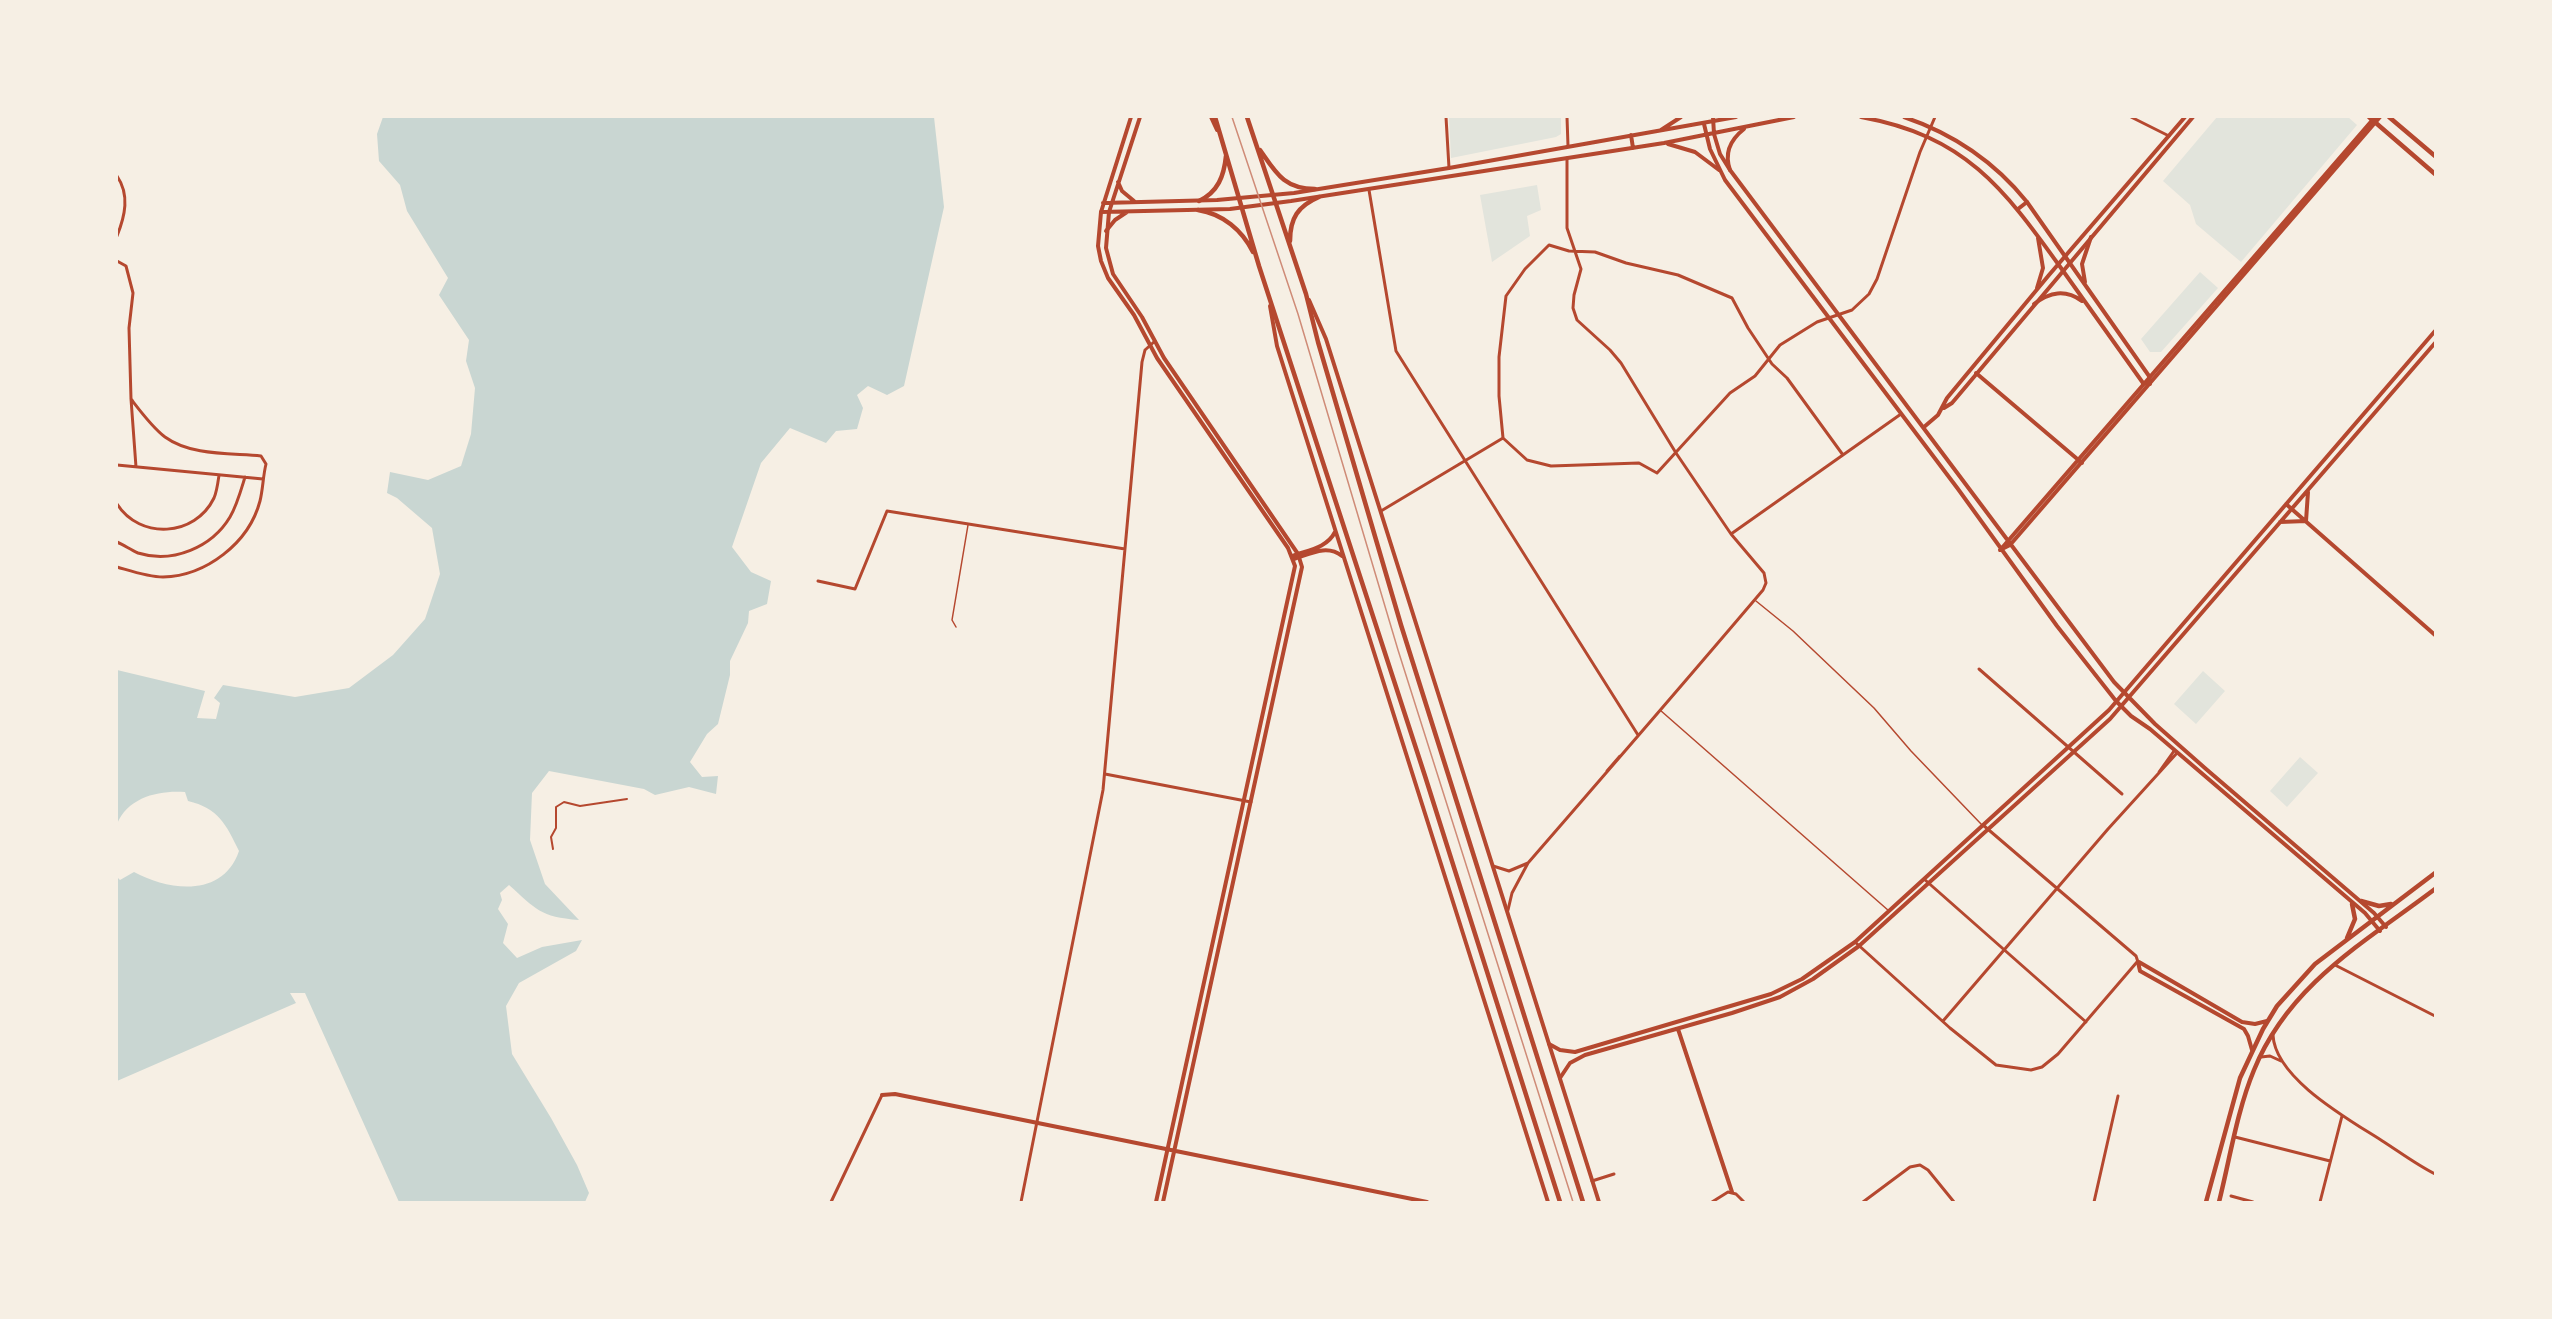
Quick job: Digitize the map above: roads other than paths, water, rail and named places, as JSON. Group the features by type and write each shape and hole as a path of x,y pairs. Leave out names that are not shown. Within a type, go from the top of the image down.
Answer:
{"main road":[{"path":"1213,117 1560,1202"},
{"path":"1248,117 1306,294 1401,625 1583,1202"},
{"path":"2389,117 2435,156"},
{"path":"2374,119 2435,174"},
{"path":"1256,144 1279,176 1289,184 1301,189 1315,189"},
{"path":"1199,201 1212,193 1220,182 1226,153"},
{"path":"1290,247 1291,228 1295,215 1302,206 1319,197"},
{"path":"1198,210 1218,216 1236,228 1248,242 1259,266"},
{"path":"2206,1202 2236,1088 2268,1020 2307,972 2435,873"},
{"path":"2219,1202 2245,1094 2259,1057 2273,1034 2306,988 2334,964 2435,889"},
{"path":"2361,901 2379,906 2397,902"},
{"path":"2346,940 2355,919 2352,903"}],"street":[{"path":"1131,117 1101,212 1098,246 1103,267 1150,344 1293,557 1294,570 1156,1202"},
{"path":"1140,117 1109,212 1106,248 1110,267 1164,358 1299,556 1301,572 1163,1202"},
{"path":"1446,117 1449,168"},
{"path":"1567,117 1568,146"},
{"path":"1660,130 1681,117"},
{"path":"1704,117 1706,135 1719,170 2000,550 2116,700 2372,920 2380,931"},
{"path":"1103,203 1199,201 1272,195 1449,168 1704,124 1713,119 1736,117"},
{"path":"1101,212 1242,207 1319,197 1664,143 1794,117"},
{"path":"1861,117 1927,136 1983,172 2018,209 2143,383 2150,384"},
{"path":"1904,117 1964,143 1990,163 2027,202 2149,376 2150,384"},
{"path":"1843,455 1787,378 1768,357 1748,328 1732,298 1678,275 1626,263 1595,252 1549,245 1525,269 1506,296 1499,357 1499,396 1503,438 1527,460 1551,466 1639,463 1657,473 1730,393 1755,376 1768,357 1780,345 1828,317 1852,310 1863,302 1874,287 1935,117"},
{"path":"2132,117 2169,136"},
{"path":"1943,408 1947,398 2037,288 2185,117"},
{"path":"1924,427 1943,408 1952,403 2193,117"},
{"path":"1713,119 1714,134 1720,154 1730,170 2010,545 2123,692 2206,769 2378,916 2386,927"},
{"path":"2000,550 2374,119"},
{"path":"2000,550 2010,545 2082,463 2374,119"},
{"path":"1730,170 1727,159 1728,147 1747,128"},
{"path":"1631,135 1633,148"},
{"path":"1664,143 1695,152 1719,170"},
{"path":"1508,918 1512,893 1528,863 1616,764 1766,583 1764,573 1731,534 1676,453 1621,363 1577,320 1573,308 1574,295 1581,269 1567,228 1567,158"},
{"path":"117,176 123,184 126,199 117,236"},
{"path":"1118,182 1124,194 1137,202"},
{"path":"1370,190 1396,351 1638,735"},
{"path":"2018,209 2027,202"},
{"path":"1106,231 1115,220 1131,211"},
{"path":"2037,235 2043,259 2042,274 2037,288"},
{"path":"2086,286 2082,264 2091,237"},
{"path":"117,261 126,266 133,294 129,328 130,399 136,467"},
{"path":"1268,291 1277,346 1548,1202"},
{"path":"2034,304 2051,294 2065,293 2089,306"},
{"path":"1306,294 1326,339 1599,1202"},
{"path":"1560,1078 1566,1067 1577,1059 1780,997 1813,979 1928,884 2116,700 2435,331"},
{"path":"1021,1202 1099,821 1143,353 1155,341"},
{"path":"1549,1044 1568,1053 1575,1052 1749,1001 1802,979 1857,944 1924,879 2073,752 2121,706 2435,343"},
{"path":"1976,374 2082,463"},
{"path":"117,567 163,577 192,572 218,559 235,545 253,517 260,501 266,464 261,456 191,449 166,438 130,399"},
{"path":"1731,534 1901,414"},
{"path":"1381,511 1503,438"},
{"path":"117,465 263,479"},
{"path":"117,504 130,519 145,528 162,530 181,527 201,516 214,498 219,475"},
{"path":"117,542 138,553 163,557 186,553 213,538 231,516 245,477"},
{"path":"2306,521 2308,489"},
{"path":"2286,504 2435,635"},
{"path":"818,581 855,589 887,511 1125,549"},
{"path":"2280,522 2306,521"},
{"path":"1299,556 1326,543 1336,531"},
{"path":"1293,557 1327,550 1335,551 1344,559"},
{"path":"1979,669 2122,794"},
{"path":"1943,1021 2176,752"},
{"path":"1105,774 1251,802"},
{"path":"553,849 551,837 556,828 556,807 564,802 580,806 627,799"},
{"path":"1985,827 2128,950 2138,962 2242,1022 2255,1024 2268,1020"},
{"path":"1490,863 1503,871 1509,871 1528,863"},
{"path":"1924,879 2086,1022"},
{"path":"1857,944 1996,1065 2031,1070 2049,1063 2138,962"},
{"path":"2138,962 2140,971 2244,1029 2252,1050"},
{"path":"2334,964 2435,1016"},
{"path":"1678,1029 1730,1192 1744,1202"},
{"path":"2273,1034 2275,1050 2282,1062 2316,1098 2435,1174"},
{"path":"2259,1057 2270,1056 2282,1062"},
{"path":"831,1202 882,1095 896,1094 1427,1202"},
{"path":"2094,1202 2118,1096"},
{"path":"2320,1202 2342,1116"},
{"path":"2235,1137 2331,1161"},
{"path":"1863,1202 1910,1167 1920,1165 1928,1170 1954,1202"},
{"path":"1592,1181 1614,1174"},
{"path":"1712,1202 1730,1192"},
{"path":"2231,1196 2253,1202"}],"lane":[{"path":"956,627 952,620 968,524"},
{"path":"1754,600 1874,708 1911,751 1985,827"},
{"path":"1660,710 1890,912"}],"railway":[{"path":"1232,117 1298,314 1398,650 1573,1202"}]}
